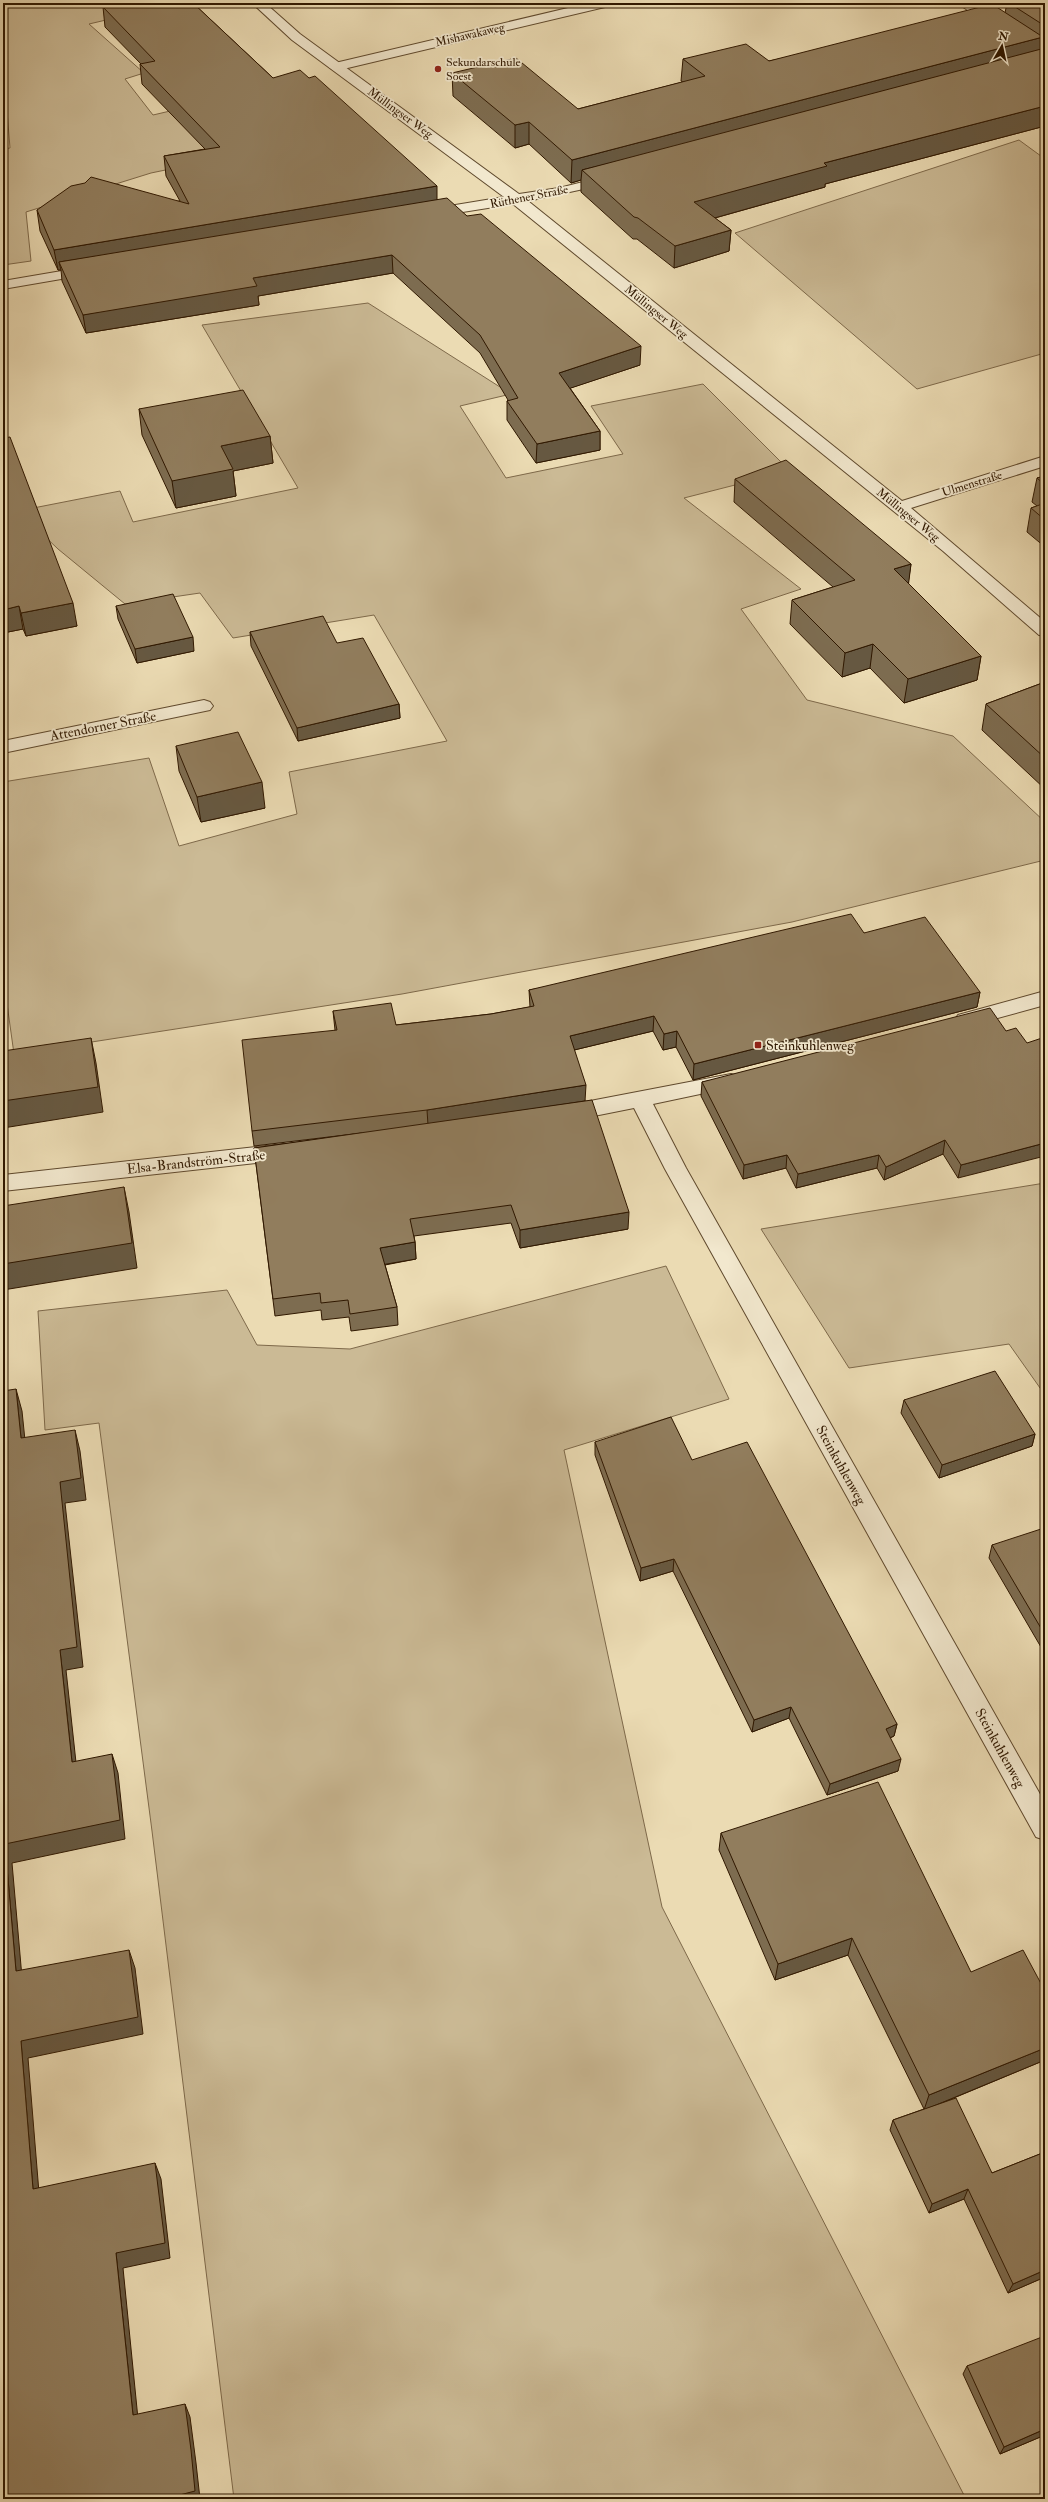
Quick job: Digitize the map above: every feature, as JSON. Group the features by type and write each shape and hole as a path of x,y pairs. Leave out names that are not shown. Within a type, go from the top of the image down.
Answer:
{"street":[{"name":"Müllingser Weg","path":"258,3 296,37 335,67 517,200 949,547 1045,631"},
{"name":"Mishawakaweg","path":"335,67 605,3"},
{"path":"963,3 1043,62"},
{"name":"Rüthener Straße","path":"419,216 559,192 620,176"},
{"path":"3,285 105,268"},
{"name":"Ulmenstraße","path":"899,507 1045,461"},
{"name":"Attendorner Straße","path":"3,747 204,706"},
{"path":"944,1026 1045,998"},
{"path":"546,1116 640,1100 749,1076"},
{"name":"Steinkuhlenweg","path":"640,1100 676,1170 1045,1828"},
{"name":"Elsa-Brandström-Straße","path":"3,1183 305,1149"}],"shaded area":[{"path":"3,3 108,3 123,16 89,24 144,73 125,79 153,115 213,101 286,145 151,173 26,212 31,261 3,265 3,149 10,148 5,86 3,85"},
{"path":"1019,140 1045,159 1045,353 917,389 735,233"},
{"path":"368,303 511,394 460,406 506,478 623,454 591,406 703,384 790,471 684,498 801,589 741,609 807,700 953,736 1045,822 1045,860 792,922 402,994 14,1054 3,975 3,782 149,758 179,846 297,814 289,772 447,741 374,615 233,638 200,593 125,604 58,549 18,511 120,491 133,522 298,488 202,325"},
{"path":"1045,1183 1045,1395 1009,1344 849,1368 761,1229"},
{"path":"666,1266 729,1399 564,1450 662,1907 966,2499 234,2499 152,1831 99,1423 45,1430 38,1311 227,1290 257,1345 350,1349"}],"building":[{"path":"118,3 193,3 273,78 300,70 309,78 315,76 437,186 54,250 37,210 71,186 85,183 91,177 189,204 164,156 220,147 140,64 155,61 103,7 119,4"},
{"path":"1009,3 1045,3 1045,26"},
{"path":"992,4 1043,37 572,160 529,122 515,125 452,73 516,58 578,109 705,76 683,59 746,44 769,61"},
{"path":"1045,48 1045,106 824,163 827,166 694,202 731,230 675,246 638,218 634,217 582,170"},
{"path":"447,198 467,216 481,214 641,346 559,373 600,431 537,444 507,401 518,398 480,335 392,255 253,278 257,286 83,315 59,262"},
{"path":"243,390 270,436 221,446 233,469 172,481 139,409"},
{"path":"10,437 73,603 21,613 19,606 3,610 3,438"},
{"path":"786,460 911,564 894,569 981,656 908,679 873,644 845,653 792,600 855,580 735,479"},
{"path":"1045,476 1045,485 1037,478"},
{"path":"1045,503 1045,520 1031,508"},
{"path":"173,594 193,637 135,649 116,606"},
{"path":"323,616 337,643 363,638 399,704 297,728 250,632"},
{"path":"1045,682 1045,758 986,704"},
{"path":"238,732 262,782 197,797 176,746"},
{"path":"851,914 864,933 925,917 980,992 694,1064 677,1031 664,1034 654,1016 570,1036 586,1085 427,1110 252,1131 242,1040 337,1030 333,1011 391,1003 396,1025 491,1014 534,1006 529,990"},
{"path":"990,1008 1006,1031 1016,1028 1027,1043 1045,1037 1045,1143 961,1165 945,1140 886,1167 879,1155 798,1174 787,1155 744,1165 702,1082"},
{"path":"91,1038 98,1087 3,1101 3,1051"},
{"path":"592,1100 629,1212 520,1230 511,1205 410,1219 415,1242 380,1248 397,1307 350,1314 348,1300 321,1303 320,1293 273,1299 254,1148"},
{"path":"124,1187 132,1243 3,1264 3,1206"},
{"path":"995,1371 1035,1434 942,1465 904,1400"},
{"path":"16,1389 21,1438 75,1430 81,1478 60,1482 77,1647 60,1650 72,1762 112,1754 120,1820 5,1844 16,1971 129,1950 138,2017 21,2041 33,2189 155,2163 165,2243 116,2253 133,2415 185,2404 195,2491 172,2497 173,2499 3,2499 3,1391"},
{"path":"671,1417 692,1460 747,1442 897,1724 886,1729 901,1759 830,1784 791,1707 754,1720 674,1559 641,1568 595,1442"},
{"path":"1041,1529 1045,1536 1045,1635 992,1545"},
{"path":"878,1782 971,1972 1023,1950 1045,1991 1045,2048 929,2095 852,1938 778,1964 721,1833"},
{"path":"956,2098 992,2173 1045,2152 1045,2270 1013,2284 968,2189 932,2204 893,2120"},
{"path":"1042,2337 1045,2342 1045,2429 1004,2447 967,2366"}],"place":[{"name":"Sekundarschule Soest","path":"438,69"},
{"name":"Steinkuhlenweg","path":"758,1045"}]}
